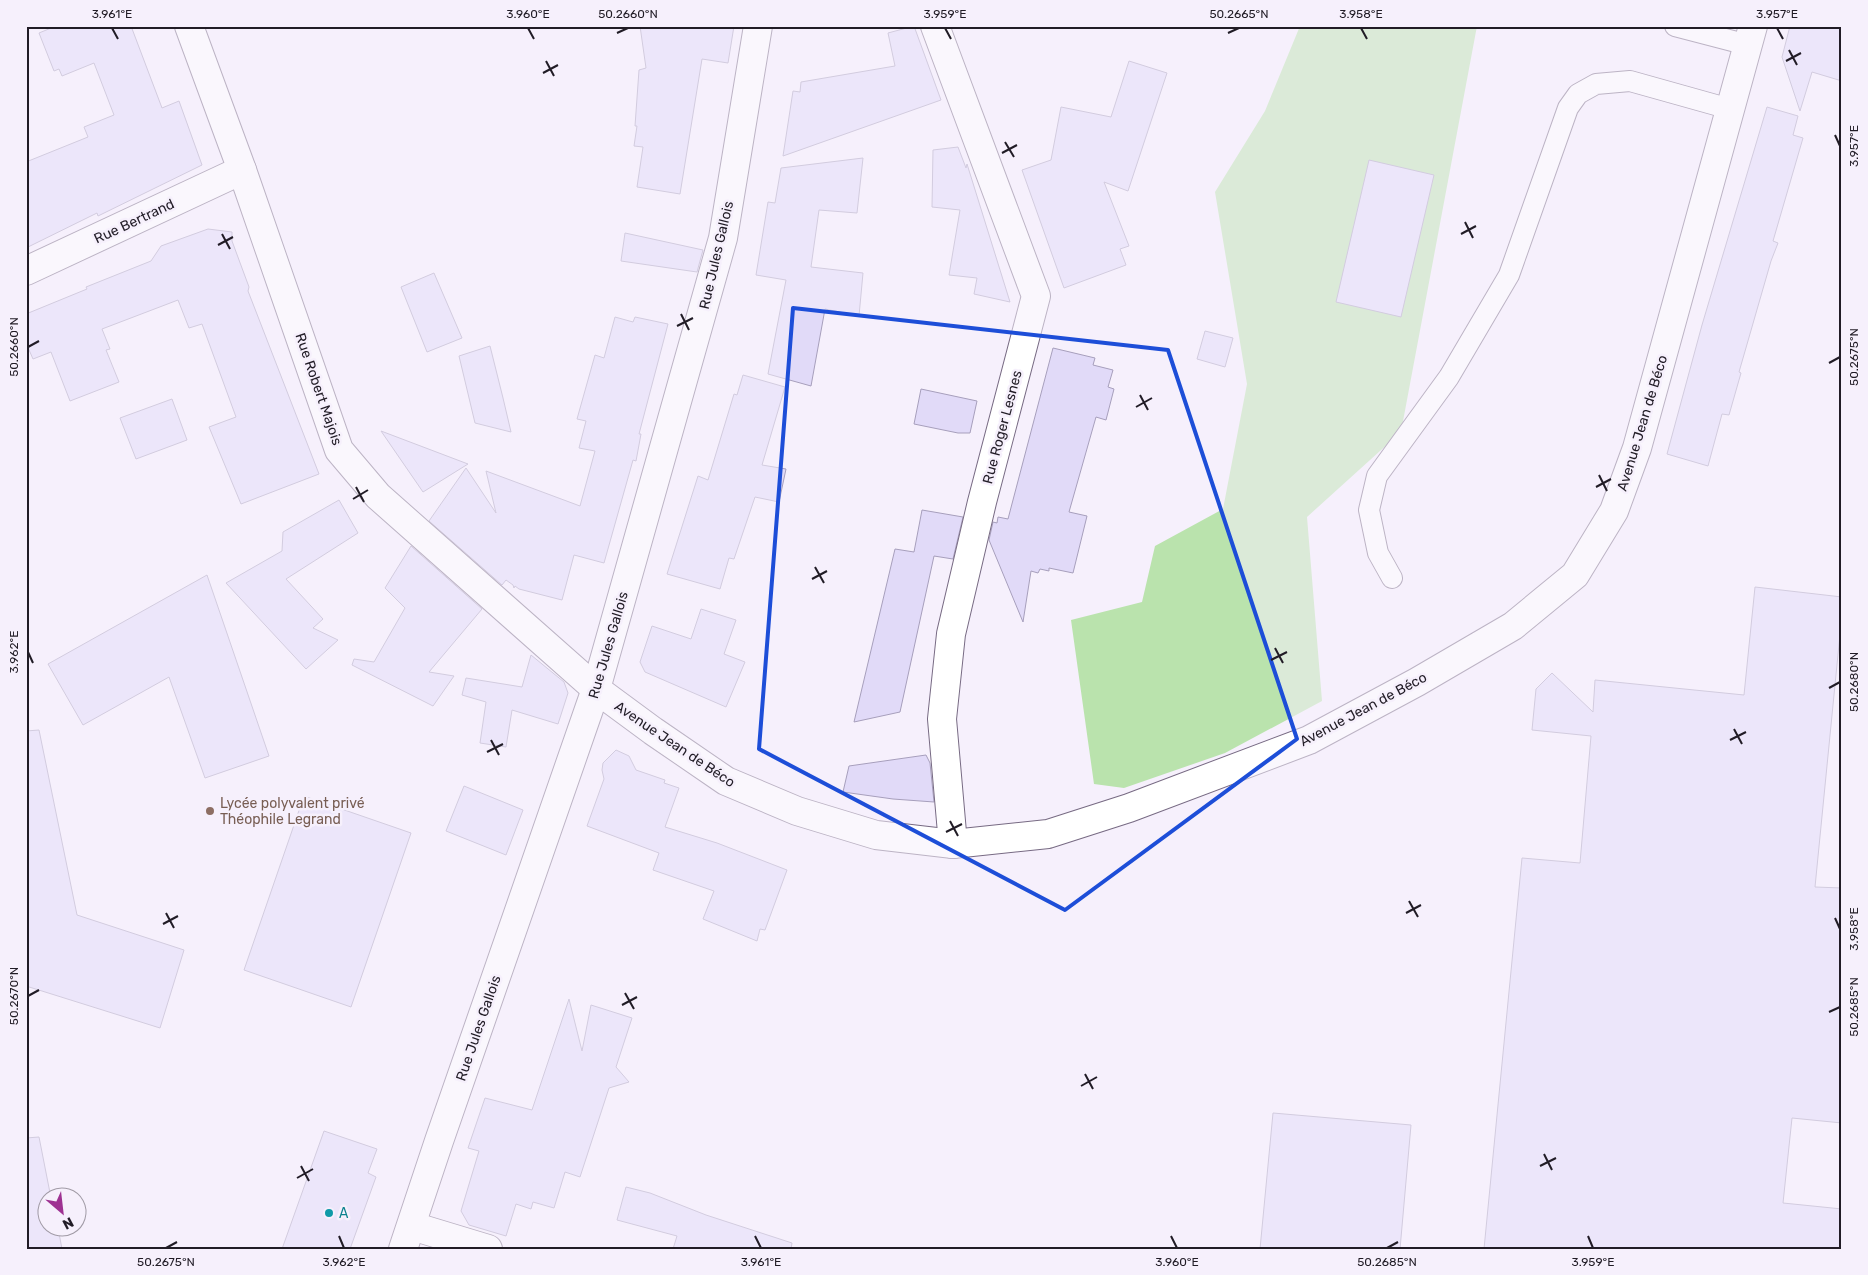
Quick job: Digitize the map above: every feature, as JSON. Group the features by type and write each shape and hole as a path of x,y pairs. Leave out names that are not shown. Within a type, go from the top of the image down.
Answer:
{"street":[{"name":"Rue Robert Majois","path":"189,26 242,170 340,450 378,496 596,689"},
{"name":"Rue Jules Gallois","path":"408,1237 439,1140 596,689 724,238 758,26"},
{"name":"Rue Roger Lesnes","path":"935,26 1036,296 982,502 951,634 942,719 953,844"},
{"name":"Avenue Jean de Béco","path":"596,689 652,731 726,781 735,785 797,811 876,836 953,844 1048,834 1130,808 1310,740 1417,682 1513,626 1575,576 1614,511 1637,448 1750,36"},
{"name":"Rue Bertrand","path":"26,271 242,170"},
{"path":"408,1237 488,1249"}],"lane":[{"path":"1675,26 1750,36"},
{"path":"1392,578 1378,553 1369,510 1377,476 1449,377 1509,275 1568,108 1578,94 1596,84 1630,81 1730,109"}],"highlighted area":[{"path":"793,308 1168,350 1297,739 1065,910 759,749"}],"green space":[{"path":"1300,26 1477,26 1401,432 1307,517 1322,701 1225,753 1124,788 1094,784 1071,620 1142,602 1155,546 1223,509 1247,384 1215,192 1265,111"}],"building":[{"path":"56,26 131,26 162,108 179,101 202,165 98,216 97,213 26,248 26,162 88,137 84,127 114,115 94,63 62,76 59,69 54,71 39,33"},
{"path":"640,26 734,26 728,63 702,59 680,194 637,187 643,147 634,146 637,126 635,126 639,70 646,68"},
{"path":"914,26 941,100 783,156 793,91 800,92 801,82 895,66 888,33"},
{"path":"1790,26 1842,26 1842,81 1812,72 1800,111 1782,57"},
{"path":"1129,61 1167,73 1128,191 1104,182 1129,246 1120,249 1126,265 1064,288 1022,170 1051,160 1061,107 1111,117"},
{"path":"1767,107 1798,116 1793,135 1803,138 1773,241 1778,243 1739,372 1741,373 1729,415 1722,414 1708,466 1667,454 1702,325"},
{"path":"958,147 966,168 967,164 1010,302 974,294 977,278 949,275 960,210 932,207 933,150"},
{"path":"863,158 857,213 819,210 811,267 863,273 859,316 825,309 811,386 768,374 786,280 756,275 768,202 775,203 781,168"},
{"path":"1369,160 1434,175 1401,317 1336,302"},
{"path":"208,229 232,232 232,241 249,287 248,291 319,474 241,504 209,427 236,417 202,324 189,328 178,300 102,329 110,349 106,350 119,382 70,401 51,352 33,359 26,343 26,314 151,261 161,246"},
{"path":"625,233 703,250 697,272 621,261"},
{"path":"434,273 462,338 427,352 401,287"},
{"path":"615,317 633,322 635,317 668,324 639,434 641,434 636,461 633,460 604,563 574,555 562,600 519,589 515,586 514,588 506,580 502,585 429,521 466,468 496,513 486,471 580,506 595,451 579,448 586,421 577,419 595,355 604,358"},
{"path":"1205,331 1233,338 1225,367 1197,359"},
{"path":"490,346 511,432 475,423 459,356"},
{"path":"1053,348 1095,358 1093,365 1113,370 1108,387 1114,389 1106,420 1096,417 1069,512 1087,516 1073,573 1049,568 1049,571 1040,569 1038,573 1031,571 1023,622 989,540 993,522 997,523 998,517 1008,519"},
{"path":"743,375 785,387 762,465 786,469 779,502 755,497 734,559 729,558 720,589 667,574 698,476 708,480 734,394 737,395"},
{"path":"921,389 977,401 970,433 958,433 914,424"},
{"path":"172,399 187,440 136,459 120,418"},
{"path":"381,431 468,464 423,492"},
{"path":"339,500 358,533 286,579 323,619 313,628 338,640 306,669 226,583 282,551 283,532"},
{"path":"922,510 963,517 953,559 934,556 900,712 854,722 895,549 914,552"},
{"path":"411,546 482,609 429,672 454,676 433,706 352,665 354,659 374,662 405,608 385,588"},
{"path":"207,575 269,756 205,778 169,677 83,725 48,664"},
{"path":"1755,587 1842,597 1842,614 1815,887 1842,888 1842,1123 1792,1118 1783,1203 1842,1209 1842,1249 1484,1249 1522,858 1580,863 1591,736 1532,730 1536,689 1552,673 1593,712 1595,680 1744,695"},
{"path":"701,609 736,620 724,654 745,662 726,707 645,672 640,662 652,626 691,639"},
{"path":"531,655 564,682 568,693 558,724 512,710 506,747 480,743 486,702 462,695 466,678 522,687"},
{"path":"39,730 77,915 184,950 160,1028 26,986 26,731"},
{"path":"616,750 629,756 636,770 665,780 664,783 679,788 665,827 717,843 787,870 765,930 760,929 757,941 703,919 714,891 653,870 659,853 587,826 604,779 603,763"},
{"path":"926,755 930,763 934,802 843,792 849,766"},
{"path":"464,786 523,810 506,855 446,831"},
{"path":"304,796 411,833 351,1007 244,970"},
{"path":"569,999 582,1051 591,1005 632,1018 616,1067 629,1082 609,1088 580,1177 565,1172 554,1208 533,1202 531,1209 516,1204 506,1236 469,1225 461,1211 479,1151 468,1148 485,1098 532,1110"},
{"path":"1273,1113 1411,1125 1400,1249 1260,1249"},
{"name":"A","path":"324,1131 377,1149 368,1173 376,1177 350,1249 282,1249"},
{"path":"39,1137 49,1188 38,1188 38,1238 60,1238 62,1249 26,1249 26,1138"},
{"path":"626,1187 650,1193 706,1215 792,1243 791,1249 673,1249 677,1236 617,1220"}],"place":[{"name":"Lycée polyvalent privé Théophile Legrand","path":"210,811"},
{"name":"A","path":"329,1213"}]}
